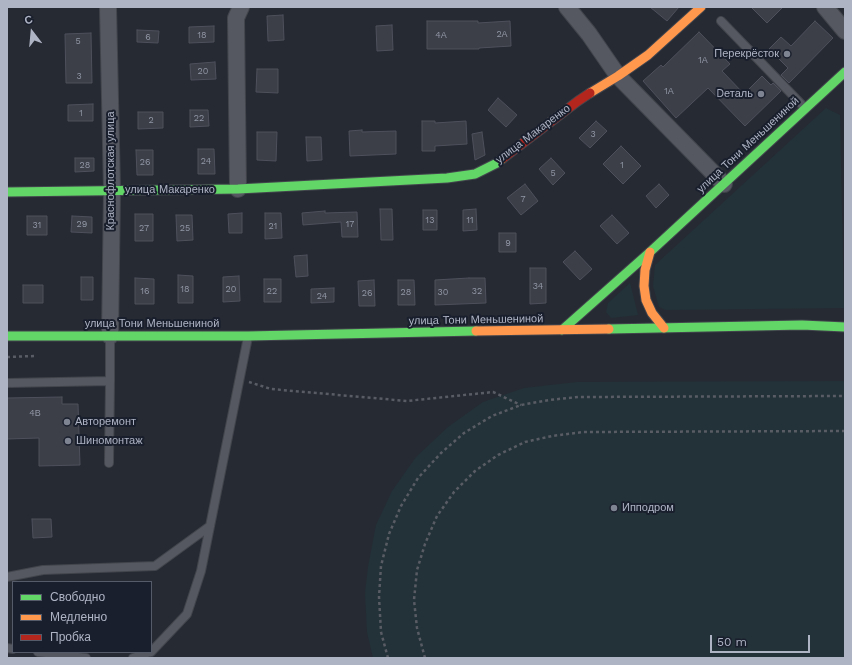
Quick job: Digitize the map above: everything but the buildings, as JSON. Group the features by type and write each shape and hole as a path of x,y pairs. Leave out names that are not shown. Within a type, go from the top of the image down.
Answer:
{"street":[{"name":"Краснофлотская улица","path":"108,7 112,190 110,336"},
{"path":"238,189 236,18 242,7"},
{"path":"567,7 589,34 618,76 724,184"},
{"name":"улица Макаренко","path":"7,192 238,189 447,178 475,174 497,163 578,101 648,55 701,7"},
{"path":"825,7 845,31"},
{"name":"улица Тони Меньшениной","path":"7,336 248,336 562,330 650,252 845,72"},
{"path":"650,252 645,270 644,286 646,300 652,312 664,328"},
{"path":"562,330 802,325 845,327"}],"lane":[{"path":"721,21 806,108"},
{"path":"109,463 110,336"},
{"path":"152,651 187,614 201,571 248,336"},
{"path":"7,383 110,381"},
{"path":"7,578 43,570 155,566 210,526"},
{"path":"46,653 86,658"},
{"path":"133,658 148,653"}],"path":[{"path":"7,357 35,356"},
{"path":"239,379 271,389 407,401 493,392 521,405"},
{"path":"388,658 381,632 379,597 381,566 389,534 400,506 418,478 441,453 464,433 492,416 521,405 578,397 845,396"},
{"path":"425,658 417,628 414,600 417,570 425,544 437,516 454,492 475,471 498,455 525,442 552,436 582,432 845,431"}],"shaded area":[{"path":"826,108 840,115 844,308 666,310 659,307 653,286 655,265"},
{"path":"630,283 638,315 611,318 606,312 608,303"},
{"name":"Ипподром","path":"845,381 845,658 373,658 367,632 365,593 376,525 392,491 416,457 448,427 483,402 524,388 577,382"}],"traffic: fast":[{"path":"562,330 650,252 845,72"},
{"path":"7,192 238,189 447,178 475,174 502,159"},
{"path":"609,329 802,325 845,327"},
{"path":"7,336 248,336 476,331"}],"traffic: slow":[{"path":"590,93 648,55 701,7"},
{"path":"650,252 645,270 644,286 646,300 652,313 664,328"},
{"path":"476,331 609,329"}],"traffic: jam":[{"path":"502,159 590,93"}],"place":[{"name":"Перекрёсток","path":"787,54"},
{"name":"Dеталь","path":"761,94"},
{"name":"Авторемонт","path":"67,422"},
{"name":"Шиномонтаж","path":"68,441"},
{"name":"Ипподром","path":"614,508"}]}
